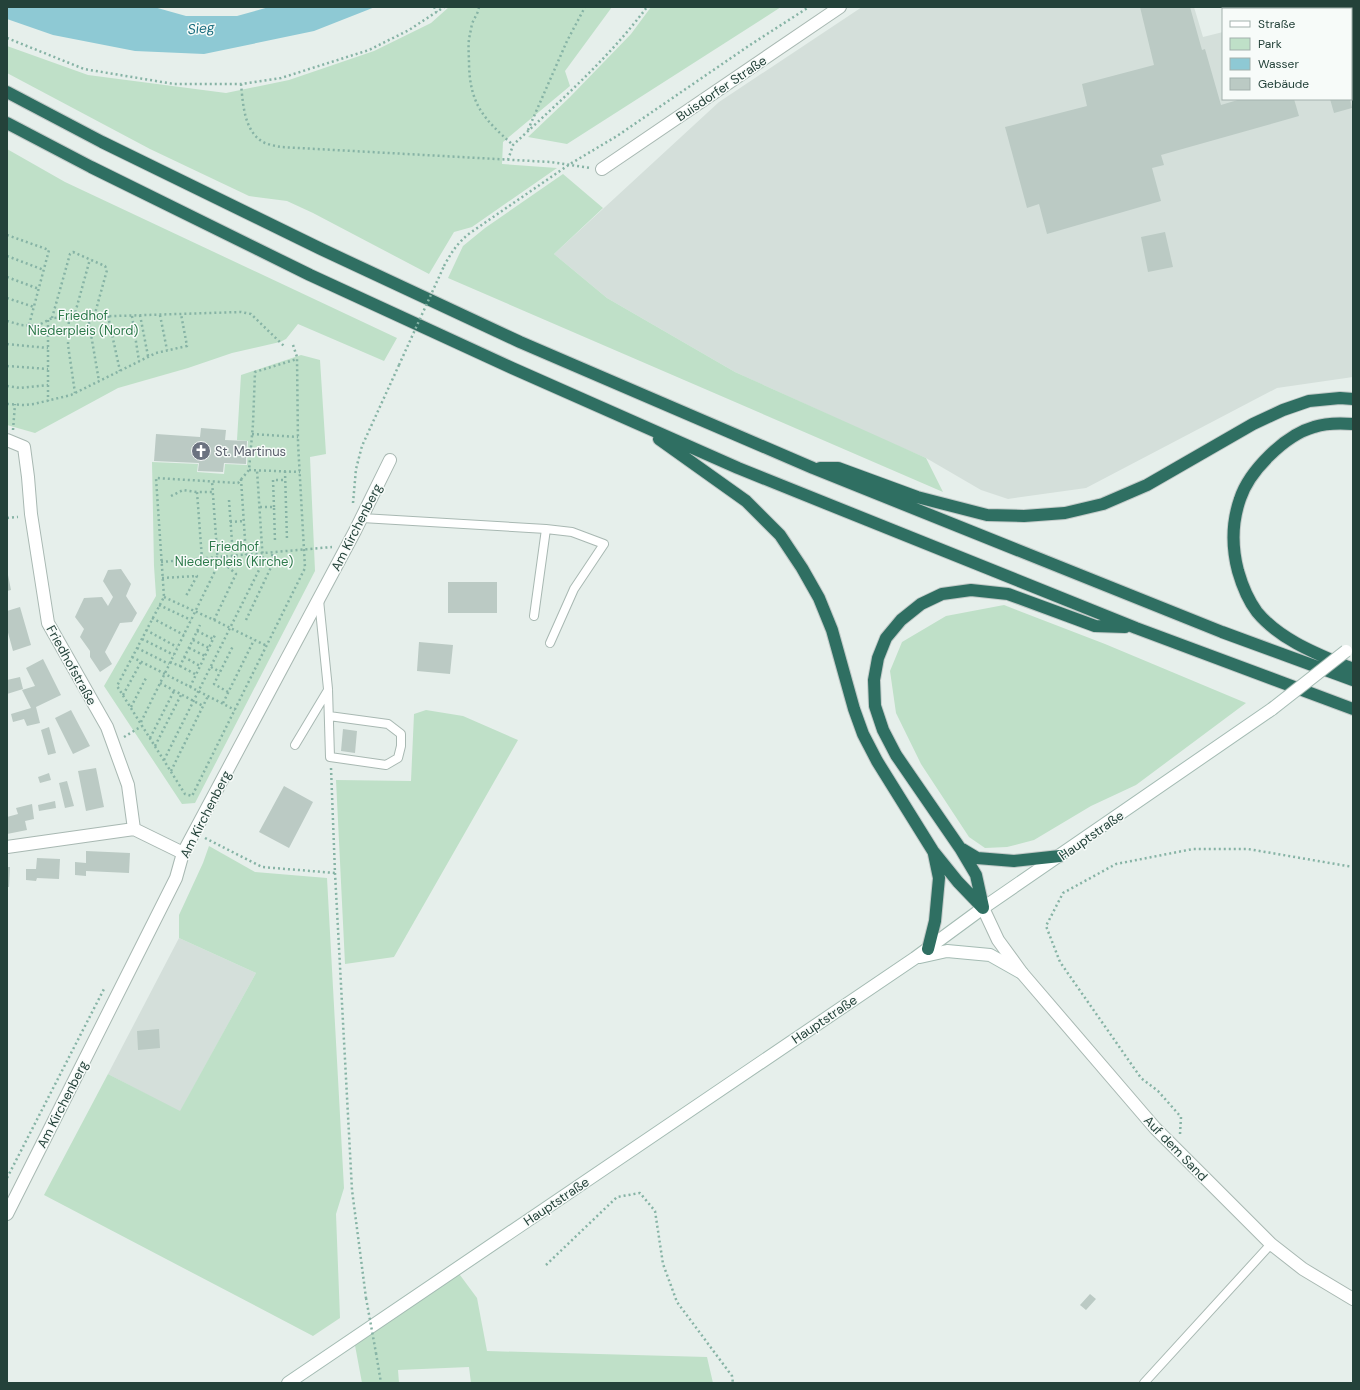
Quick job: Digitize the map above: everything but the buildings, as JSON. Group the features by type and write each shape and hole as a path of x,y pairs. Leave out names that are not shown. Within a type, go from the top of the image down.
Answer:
{"highway":[{"path":"7,92 102,142 321,249 520,342 813,468 1222,632 1353,680"},
{"path":"7,123 91,167 310,275 512,368 738,468 1136,628 1353,710"},
{"path":"813,468 838,468 917,498 987,515 1024,516 1065,513 1104,504 1148,485 1253,424 1283,410 1309,401 1340,398 1353,399"},
{"path":"1353,424 1340,423 1313,427 1295,436 1272,452 1254,473 1240,498 1234,527 1234,557 1243,588 1257,612 1277,631 1301,647 1353,669"},
{"path":"640,424 746,501 780,535 802,568 815,592 832,630 854,709 863,734 877,761 933,851 958,882 983,908"},
{"path":"983,908 976,876 960,848 896,755 883,730 875,706 874,680 878,658 886,638 901,620 921,604 942,594 972,590 1008,594 1095,626 1136,628"},
{"path":"960,848 978,858 1014,861 1060,856"},
{"path":"928,949 935,921 939,878 933,851"}],"street":[{"name":"Buisdorfer Straße","path":"602,170 840,7"},
{"name":"Friedhofstraße","path":"8,440 24,447 31,514 48,623 107,728 128,785 134,829"},
{"name":"Am Kirchenberg","path":"7,1214 176,878 183,853 362,518 390,460"},
{"name":"Hauptstraße","path":"288,1383 928,949 983,908 1272,710 1349,648"},
{"path":"7,847 134,829 183,853"},
{"name":"Auf dem Sand","path":"983,908 998,940 1022,973 1155,1128 1271,1244 1303,1269 1353,1299"},
{"path":"915,958 947,951 990,955 1022,973"}],"lane":[{"path":"362,518 546,529 572,532 604,544 574,589 550,643"},
{"path":"534,616 546,529"},
{"path":"318,600 328,689 330,758 386,765 398,758 401,746 400,734 388,724 329,716"},
{"path":"295,745 328,689"},
{"path":"1144,1383 1271,1244"}],"path":[{"path":"434,7 437,12"},
{"path":"7,38 84,69 174,84 241,84 281,78 369,50 409,30 444,7"},
{"path":"479,7 472,24 469,41 469,74 473,97 488,121 513,145"},
{"path":"527,132 567,42 585,7"},
{"path":"508,160 513,145 606,56 633,26 647,7"},
{"path":"353,506 356,469 362,446 444,266 461,240 570,164 617,136 750,45 809,7"},
{"path":"241,84 243,111 254,134 265,143 281,148 570,164 602,170"},
{"path":"7,235 49,250 29,325"},
{"path":"52,318 70,254 73,252 105,266 107,270 94,317"},
{"path":"7,256 44,270"},
{"path":"74,317 90,260"},
{"path":"7,277 39,289"},
{"path":"7,298 34,307"},
{"path":"7,321 21,325 37,326 52,318 241,312 251,314 285,347"},
{"path":"7,404 24,405 58,399 75,393 148,356 187,346 181,314"},
{"path":"140,315 148,356"},
{"path":"160,315 167,350"},
{"path":"108,316 120,371"},
{"path":"132,316 139,361"},
{"path":"69,317 68,345 75,393"},
{"path":"88,317 99,381"},
{"path":"48,320 48,401"},
{"path":"7,344 48,348"},
{"path":"293,345 297,359 298,437 305,568 192,796 185,794 117,686 164,597 156,478 238,483 249,470 255,372 297,359"},
{"path":"7,366 48,369"},
{"path":"7,386 20,388 48,385"},
{"path":"8,440 14,427 15,404"},
{"path":"252,434 298,437"},
{"path":"249,470 300,472"},
{"path":"164,760 263,562 257,470"},
{"path":"285,471 288,540"},
{"path":"241,479 246,555"},
{"path":"275,542 273,480 286,480"},
{"path":"113,744 141,724 218,565 212,481"},
{"path":"171,496 182,490 213,492"},
{"path":"197,492 202,559"},
{"path":"229,500 233,556"},
{"path":"260,507 274,507"},
{"path":"230,522 244,521"},
{"path":"161,562 335,547 345,550"},
{"path":"246,620 273,563 272,553"},
{"path":"214,620 236,574 218,558"},
{"path":"162,578 197,576 186,596"},
{"path":"164,597 266,646"},
{"path":"159,605 191,620"},
{"path":"152,618 184,635"},
{"path":"180,666 200,625"},
{"path":"146,630 177,647"},
{"path":"197,631 213,639"},
{"path":"190,687 216,633"},
{"path":"142,639 174,655"},
{"path":"193,640 209,648"},
{"path":"223,704 254,640"},
{"path":"228,692 214,684 233,646"},
{"path":"137,648 195,674"},
{"path":"189,648 205,656"},
{"path":"132,657 235,710"},
{"path":"184,657 200,666"},
{"path":"123,695 141,662"},
{"path":"211,667 220,672"},
{"path":"131,708 147,676"},
{"path":"160,683 203,706"},
{"path":"150,738 174,691"},
{"path":"155,746 181,695"},
{"path":"171,771 208,696"},
{"path":"330,758 334,873 352,1190 366,1298 381,1383"},
{"path":"194,832 262,867 334,873"},
{"path":"1180,1153 1180,1117 1158,1091 1141,1078 1060,962 1046,926 1063,894 1116,864 1193,849 1248,849 1353,867"},
{"path":"7,1178 106,985"},
{"path":"546,1264 617,1197 640,1193 655,1211 663,1264 677,1302 732,1376 733,1383"}],"shaded area":[{"path":"862,7 1194,7 1203,37 1222,32 1222,100 1352,100 1352,78 1353,377 1277,388 1086,488 1008,499 981,490 926,458 735,372 607,298 554,254 719,102"},
{"path":"179,938 256,973 180,1112 108,1074"}],"green space":[{"path":"449,7 612,7 565,71 570,86 503,142 502,164 557,168 472,227 454,232 429,274 313,213 287,201 249,196 150,149 7,73 7,46 88,75 226,93 289,80 374,51 431,23"},
{"path":"651,7 781,7 567,144 528,137 570,97 631,34"},
{"name":"Friedhof Niederpleis (Nord)","path":"7,149 65,182 397,338 384,361 298,324 286,339 280,342 232,353 188,368 118,388 35,433 7,425"},
{"path":"563,174 603,208 554,254 607,298 735,372 926,458 943,492 448,278 463,246 485,228"},
{"name":"Friedhof Niederpleis (Kirche)","path":"301,355 320,360 326,454 310,457 315,571 195,803 182,804 104,686 156,596 152,462 198,464 197,472 224,474 225,464 247,465 248,441 237,440 241,375"},
{"path":"1004,605 1105,644 1246,703 1136,785 1091,806 1034,840 1007,847 985,848 969,837 921,764 896,713 890,671 902,642 946,616"},
{"path":"426,710 463,716 518,740 394,957 345,964 336,780 411,781 414,714"},
{"path":"209,846 255,872 327,878 344,1188 336,1214 340,1318 313,1336 44,1195 108,1074 180,1111 256,973 179,938 179,915 203,863"},
{"path":"457,1271 477,1298 487,1351 707,1357 713,1383 471,1383 469,1367 398,1370 399,1383 362,1383 354,1340"}],"water":[{"name":"Sieg","path":"7,7 154,7 186,16 237,16 269,7 375,7 314,31 204,54 135,51 53,35 7,19"}],"place":[{"name":"St. Martinus","path":"201,451"}]}
